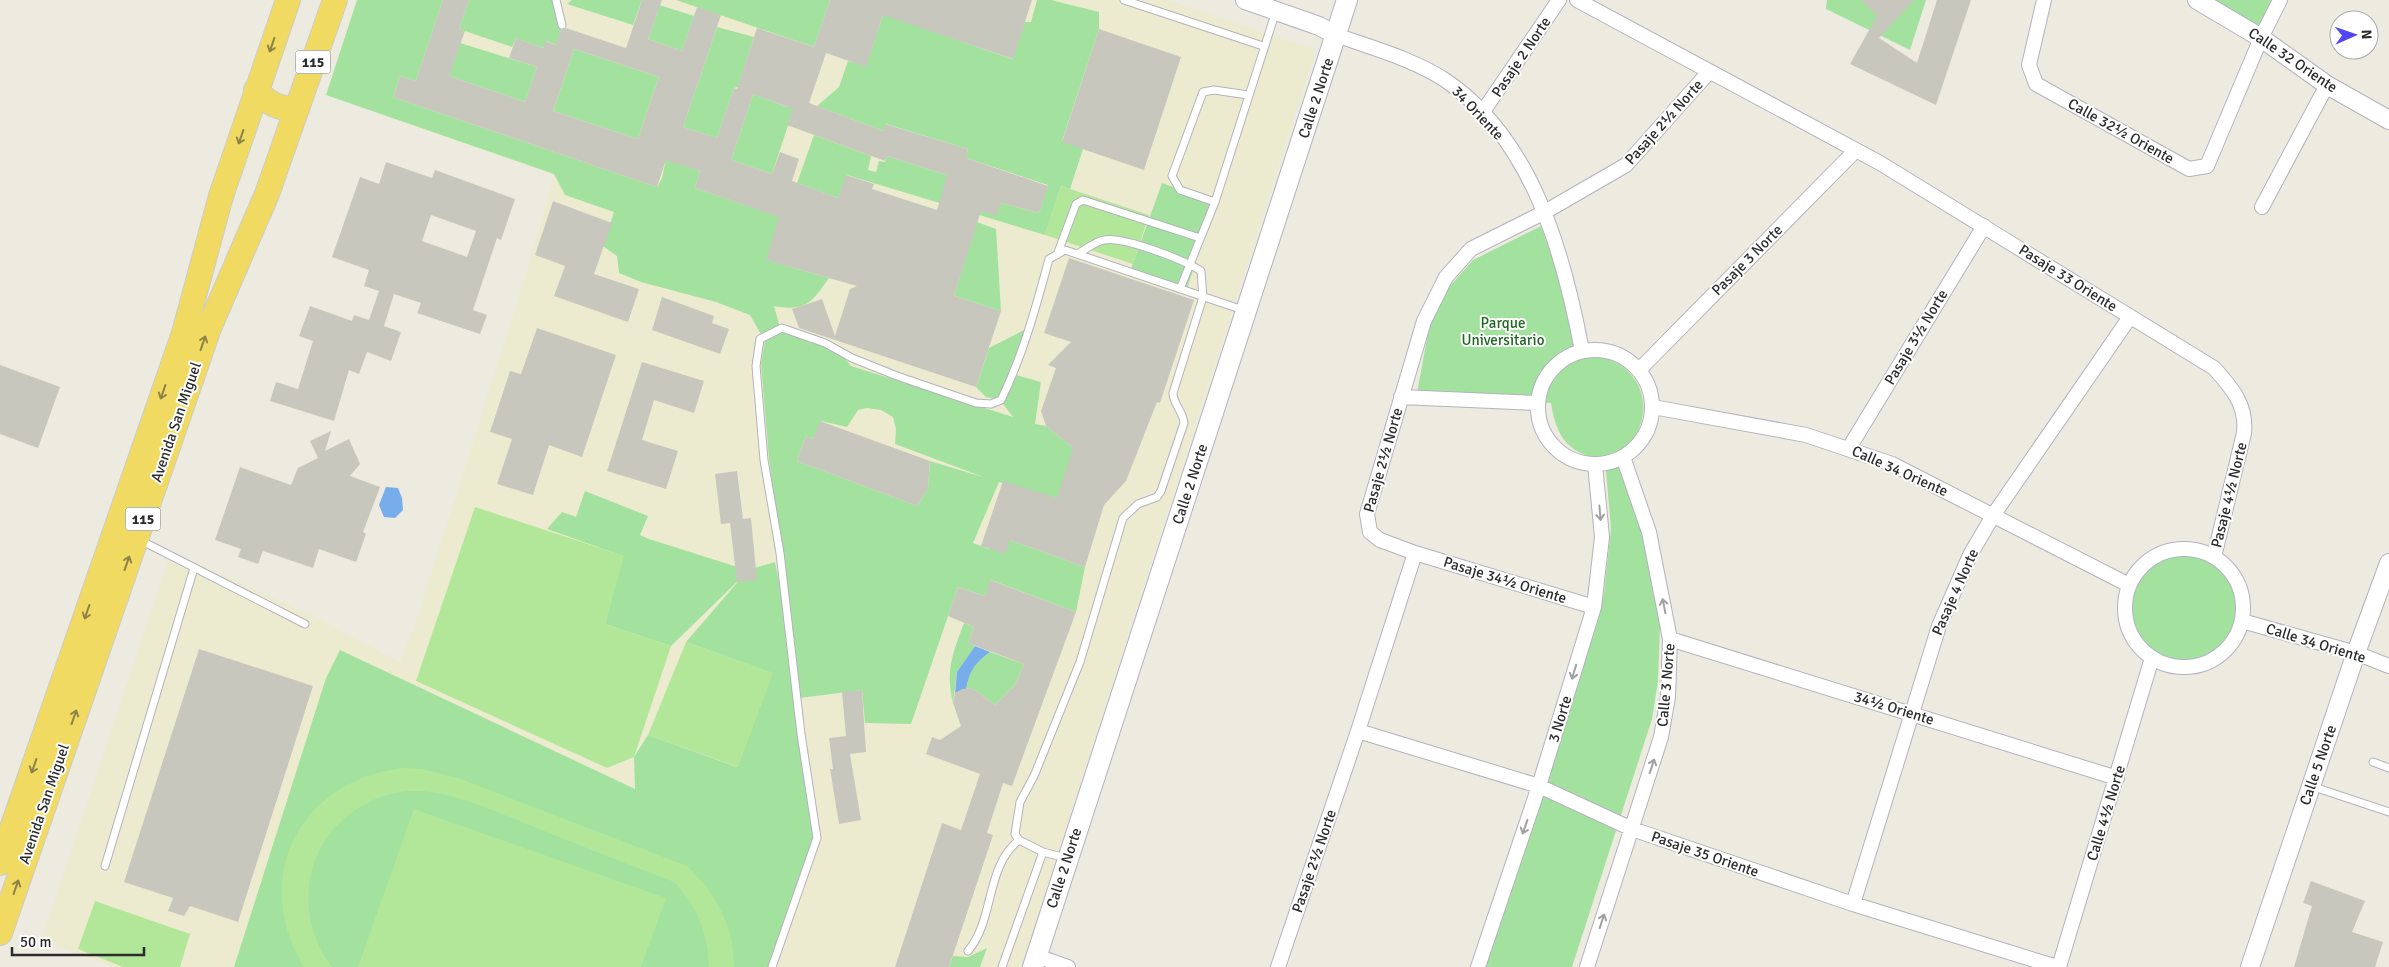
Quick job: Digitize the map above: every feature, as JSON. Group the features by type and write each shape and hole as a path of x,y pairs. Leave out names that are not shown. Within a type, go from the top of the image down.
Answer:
{"highway":[{"name":"Avenida San Miguel","path":"1,858 184,332 221,196 288,0"},
{"name":"Avenida San Miguel","path":"0,933 217,305 267,194 297,109 328,5"},
{"path":"256,90 270,103 278,107 297,109"}],"main road":[{"name":"Calle 2 Norte","path":"1035,962 1067,858 1347,0"}],"street":[{"name":"34 Oriente","path":"1245,0 1319,26 1336,35 1431,72 1456,88 1482,113 1511,150 1543,213 1562,266 1582,351"},
{"name":"Pasaje 2 Norte","path":"1482,113 1560,0"},
{"name":"Pasaje 33 Oriente","path":"1577,0 1880,163 2214,368 2240,401 2245,419 2244,434"},
{"name":"Calle 32½ Oriente","path":"2044,0 2029,65 2036,84 2189,169 2207,166 2260,38"},
{"path":"2260,38 2280,0"},
{"name":"Calle 32 Oriente","path":"2201,1 2260,38 2328,85 2389,120"},
{"name":"Pasaje 2½ Norte","path":"1278,967 1358,731 1415,553 1373,536 1367,525 1367,514 1424,321 1446,277 1471,249 1543,213 1626,165 1709,72"},
{"path":"2262,207 2328,85"},
{"name":"Pasaje 3 Norte","path":"1639,370 1855,151"},
{"name":"Pasaje 3½ Norte","path":"1848,448 1984,226"},
{"name":"Pasaje 4 Norte","path":"1853,904 1910,712 1939,626 1970,555 1994,514 2130,316"},
{"path":"1596,349 1618,354 1639,370 1650,390 1653,407 1650,423 1643,438 1634,450 1610,463 1596,464 1580,462 1565,455 1550,442 1542,427 1538,403 1542,386 1551,370 1565,358 1582,351 1596,349"},
{"path":"1401,397 1538,403"},
{"name":"Calle 34 Oriente","path":"1653,407 1806,435 1892,464 1994,514 2129,585"},
{"name":"Pasaje 4½ Norte","path":"2214,557 2244,434"},
{"name":"Calle 3 Norte","path":"1587,967 1661,737 1668,697 1670,639 1649,532 1623,457"},
{"name":"3 Norte","path":"1478,967 1539,786 1594,607 1602,537 1596,464"},
{"path":"2184,548 2198,549 2214,557 2222,562 2233,574 2241,590 2244,608 2242,621 2234,640 2224,652 2200,666 2169,664 2152,658 2137,644 2126,622 2125,604 2129,585 2136,572 2160,553 2184,548"},
{"name":"Pasaje 34½ Oriente","path":"1415,553 1594,607"},
{"name":"Calle 5 Norte","path":"2250,967 2356,653 2389,564"},
{"name":"Calle 34 Oriente","path":"2242,621 2356,653 2389,666"},
{"name":"34½ Oriente","path":"1670,639 1910,712 2117,778"},
{"name":"Calle 4½ Norte","path":"2058,967 2152,658"},
{"name":"Pasaje 35 Oriente","path":"1358,731 1539,786 1632,829 1853,904 2058,967"},
{"path":"1035,962 1068,967"}],"lane":[{"path":"556,0 562,25"},
{"path":"1124,0 1263,46"},
{"path":"1180,289 1215,202 1263,46 1276,11"},
{"path":"1215,202 1180,190 1172,176 1203,92 1214,90 1248,95"},
{"path":"1057,255 1076,204 1083,200 1200,238"},
{"path":"1067,858 1043,852 1019,840 1015,834 1020,802 1034,776 1080,662 1123,518 1138,504 1160,494 1183,429 1182,412 1173,400 1173,393 1203,297 1201,271 1178,258 1118,240 1104,240 1077,254"},
{"path":"772,967 816,838 801,734 780,553 764,460 756,366 760,339 782,328 825,343 852,358 897,376 976,403 991,404 1001,400 1013,376 1037,306 1049,259 1065,250 1246,311"},
{"path":"136,538 305,624"},
{"path":"105,866 194,568"},
{"path":"2373,762 2389,768"},
{"path":"2311,786 2389,812"},
{"path":"968,951 975,943 982,926 990,893 1004,855 1019,840"},
{"path":"1002,967 1043,852"}],"shaded area":[{"path":"357,0 1167,0 1316,50 1021,967 115,967 41,941 171,552 312,615 400,662 416,622 530,261 554,175 326,95"}],"green space":[{"path":"357,0 443,0 416,81 400,76 393,97 657,187 662,178 666,159 700,171 695,188 780,217 767,260 829,278 813,299 807,303 794,308 774,306 780,328 763,338 750,315 716,302 641,282 619,273 617,256 603,246 614,212 565,195 554,174 326,95"},
{"path":"469,0 556,0 562,27 558,40 562,47 546,41 543,48 516,38 512,47 459,29"},
{"path":"572,0 642,0 633,25 567,4"},
{"path":"676,0 830,0 814,47"},
{"path":"888,0 903,21 1012,59 1025,22 1031,22 1037,0 1051,0 1099,12 1099,29 1062,141 1083,149 1070,189 1061,186 1045,235 847,175 838,198 797,183 814,135 871,156 868,170 876,172 879,161 885,162 887,156 947,175 1001,203 1039,213 1048,185 966,158 968,149 886,124 883,131 817,106 839,87 848,61 866,66"},
{"path":"1827,0 1926,0 1910,50 1826,9"},
{"path":"2217,0 2278,0 2262,27 2215,2"},
{"path":"653,3 694,16 682,51 648,39 658,11"},
{"path":"717,27 754,37 738,87 734,88 717,138 683,127"},
{"path":"460,43 537,67 525,102 449,76"},
{"path":"574,49 659,77 638,139 553,111"},
{"path":"804,54 811,56 772,174 731,160 753,94 787,107"},
{"path":"1162,183 1215,202 1187,289 1131,269"},
{"path":"1061,186 1149,215 1133,264 1045,235"},
{"path":"977,222 996,229 1001,311 954,296"},
{"name":"Parque Universitario","path":"1541,226 1566,297 1577,356 1599,357 1617,363 1631,375 1640,389 1643,406 1641,423 1632,441 1616,456 1641,526 1660,626 1658,681 1652,719 1572,967 1485,967 1604,594 1611,528 1605,460 1582,454 1566,442 1556,426 1551,403 1417,393 1429,328 1449,287 1473,260"},
{"path":"1028,328 1012,374 1041,382 1035,424 1046,426 1073,448 1078,504 999,482 973,543 989,549 1010,540 1085,567 1076,612 991,580 985,596 958,587 911,724 865,723 862,690 800,698 819,838 775,967 234,967 326,678 340,650 635,789 634,757 648,735 737,767 772,673 686,642 742,577 671,646 605,624 623,556 547,529 562,512 576,517 585,491 648,516 640,535 649,539 747,570 775,562 796,665 769,459 761,364 765,340 782,331 811,340 837,352 851,366 1013,417 1000,400 986,397 976,387 989,348","holes":["867,408 881,410 893,417 896,429 895,444 986,478 930,461 928,489 917,506 797,461 806,436 813,439 821,421 847,427 858,410"]},
{"path":"475,507 624,556 605,624 671,646 634,757 607,768 416,681"},
{"path":"2184,548 2207,553 2226,565 2238,584 2243,607 2238,630 2226,649 2207,661 2184,666 2161,661 2142,649 2130,630 2125,607 2130,584 2142,565 2161,553"},
{"path":"964,623 974,627 968,643 975,646 957,672 953,703 950,681 951,662"},
{"path":"686,642 773,673 738,767 648,735"},
{"path":"990,652 1024,664 1015,685 995,705 972,688 966,689 974,668"},
{"path":"403,768 422,769 458,778 687,866 707,887 721,911 731,938 734,967 709,967 704,932 700,921 689,901 674,882 476,804 435,793 405,791 389,794 358,808 344,818 322,845 311,874 308,902 317,942 332,967 304,967 288,933 282,900 284,868 295,838 312,813 337,792 367,776"},
{"path":"414,809 666,898 641,967 358,967"},
{"path":"95,901 190,934 180,967 123,967 78,949"},
{"path":"987,948 980,967 949,967 953,956 968,957"}],"water":[{"path":"386,487 398,488 402,498 403,510 395,518 384,517 379,505"},
{"path":"975,646 990,652 974,668 966,689 955,693 957,672"}],"building":[{"path":"443,0 469,0 459,29 465,31 449,76 525,102 537,67 509,58 516,38 543,48 545,41 556,45 561,30 566,28 626,48 642,0 662,0 648,39 682,51 697,7 721,15 683,127 717,138 734,88 737,89 757,28 814,47 830,0 1032,0 1013,59 883,15 866,67 826,53 809,103 883,131 885,124 968,149 966,158 1048,186 1039,213 1001,203 996,216 981,211 954,296 1001,311 976,387 799,328 792,309 822,299 835,336 850,289 857,286 766,260 779,217 695,188 700,171 666,160 657,187 393,97 400,76 416,81","holes":["574,49 659,77 638,139 553,111","753,94 793,109 787,125 885,161 887,156 947,175 937,210 872,189 874,184 846,175 838,198 792,181 799,159 780,152 772,174 731,160"]},
{"path":"1861,0 1914,0 1879,38 1917,63 1937,0 1971,0 1936,105 1850,64 1877,16"},
{"path":"1099,29 1181,57 1144,170 1062,142"},
{"path":"386,162 432,178 435,170 515,199 501,240 497,238 473,310 487,315 480,334 417,313 421,303 394,294 384,326 401,332 391,361 367,352 359,374 349,370 334,421 270,401 276,382 298,389 313,341 299,336 310,306 352,321 354,315 369,320 379,291 364,286 369,270 332,257 360,177 379,184","holes":["431,215 476,231 467,257 422,241"]},
{"path":"553,201 612,223 594,274 639,289 628,322 554,296 565,266 535,255"},
{"path":"1069,258 1194,300 1160,403 1157,402 1126,481 1104,505 1085,567 1010,540 1005,554 981,546 1003,481 1057,498 1073,448 1046,426 1041,411 1056,368 1048,365 1071,342 1044,333"},
{"path":"662,297 714,316 712,323 729,329 720,354 652,330"},
{"path":"537,328 616,355 582,457 549,445 533,495 497,484 512,439 490,432 510,371 521,374"},
{"path":"642,362 704,381 694,413 654,400 642,440 678,451 666,489 607,471"},
{"path":"0,365 60,387 38,448 0,434"},
{"path":"820,421 930,461 928,489 917,506 797,461 806,436 813,439"},
{"path":"331,431 325,451 349,439 360,464 350,476 380,487 363,532 366,534 356,562 319,549 313,568 263,551 258,564 238,557 241,549 215,540 240,467 291,485 298,468 318,458 310,441"},
{"path":"737,471 743,519 751,518 757,580 737,582 730,523 721,524 715,474"},
{"path":"990,580 1076,612 1012,786 1003,783 987,833 993,835 949,967 895,967 942,823 961,830 980,774 926,754 932,737 940,740 961,726 953,703 955,693 962,689 972,688 995,705 1015,685 1024,664 968,643 974,627 948,616 958,587 985,596"},
{"path":"199,649 313,686 238,922 190,906 184,916 168,911 173,898 124,882"},
{"path":"862,690 866,752 850,754 861,820 839,824 830,769 833,769 829,738 846,736 842,692"},
{"path":"2311,881 2365,901 2352,932 2383,942 2375,967 2294,967 2312,906 2303,903"}]}
